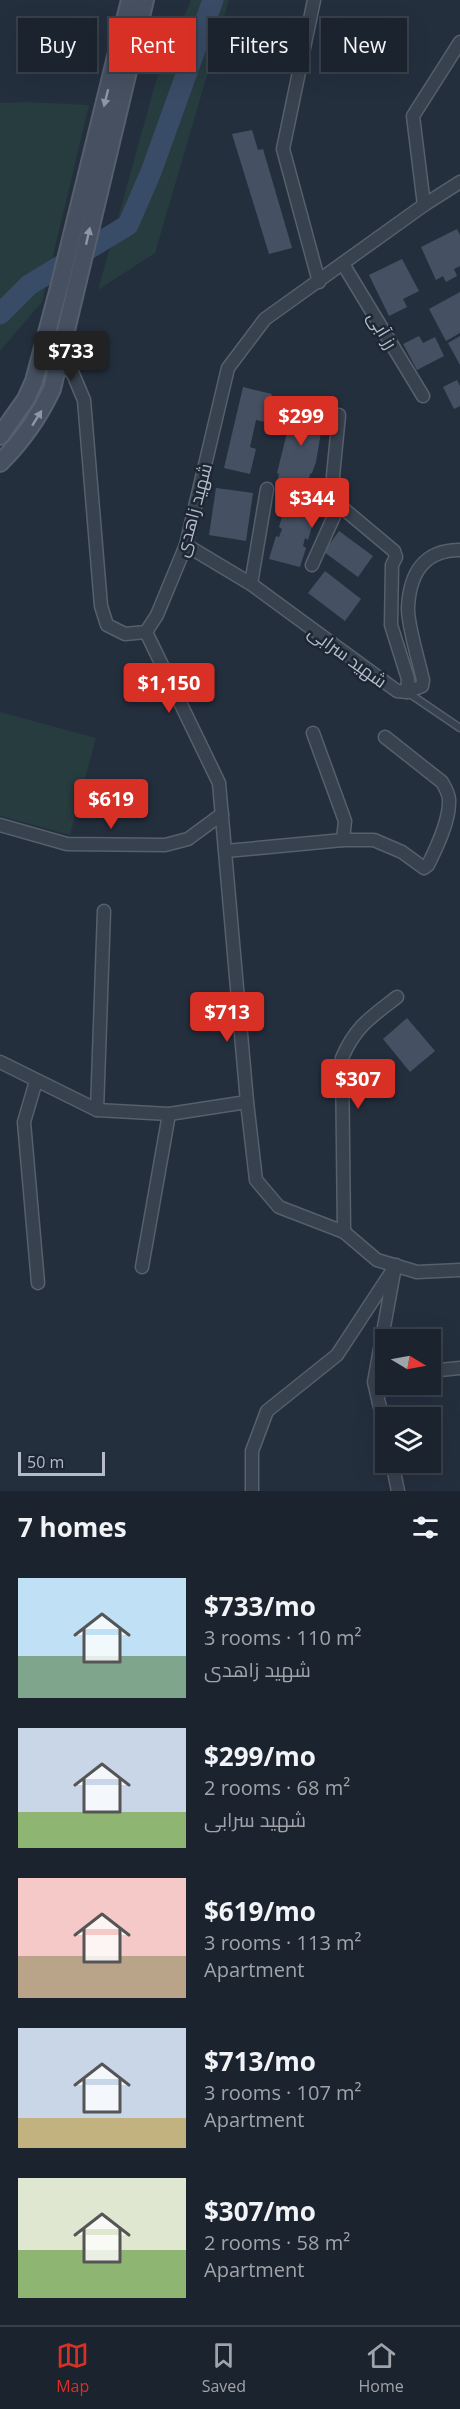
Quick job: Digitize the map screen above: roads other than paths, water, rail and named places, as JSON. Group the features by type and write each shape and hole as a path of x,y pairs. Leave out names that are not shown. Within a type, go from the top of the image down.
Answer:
{"main road":[{"path":"0,436 26,399 34,381 130,0"},
{"path":"0,463 27,434 41,413 52,389 144,0"},
{"path":"41,357 58,361"}],"street":[{"path":"314,0 283,148 319,282"},
{"path":"424,205 413,116 460,42"},
{"name":"شهید زاهدی","path":"146,632 157,615 186,545 228,368 265,319 424,205 460,182"},
{"name":"رز آبی","path":"343,264 423,396"},
{"path":"58,361 73,374 84,400 101,606 107,625 125,634 146,632 219,783 256,1180 279,1207 344,1232 377,1260 417,1272 460,1270"},
{"path":"312,565 339,505 333,476 339,415"},
{"path":"250,585 267,489"},
{"name":"شهید سرابی","path":"186,545 250,585 397,691 407,692 408,679 391,625 392,565 396,557 394,551 339,505"},
{"path":"407,692 422,686 423,680 408,608 414,576 426,558 446,550 460,550"},
{"path":"313,733 345,821 343,840"},
{"path":"226,851 343,840 374,840 402,852 424,868 431,859 446,818 449,800 447,792 442,782 385,737"},
{"path":"0,825 67,844 165,845 188,839 222,814"},
{"path":"97,1110 104,911"},
{"path":"344,1232 342,1058 348,1044 365,1021 397,997"},
{"path":"0,1062 97,1110 169,1114 247,1102"},
{"path":"36,1081 24,1122 38,1283"},
{"path":"142,1267 169,1114"},
{"path":"387,1329 396,1265"},
{"path":"252,1491 252,1451 267,1411 337,1355 396,1265"},
{"path":"441,1369 460,1368"},
{"path":"394,1473 398,1491"}],"lane":[{"path":"407,692 460,728"}],"waterway":[{"path":"0,314 29,285 128,225 151,172 213,0"}]}
